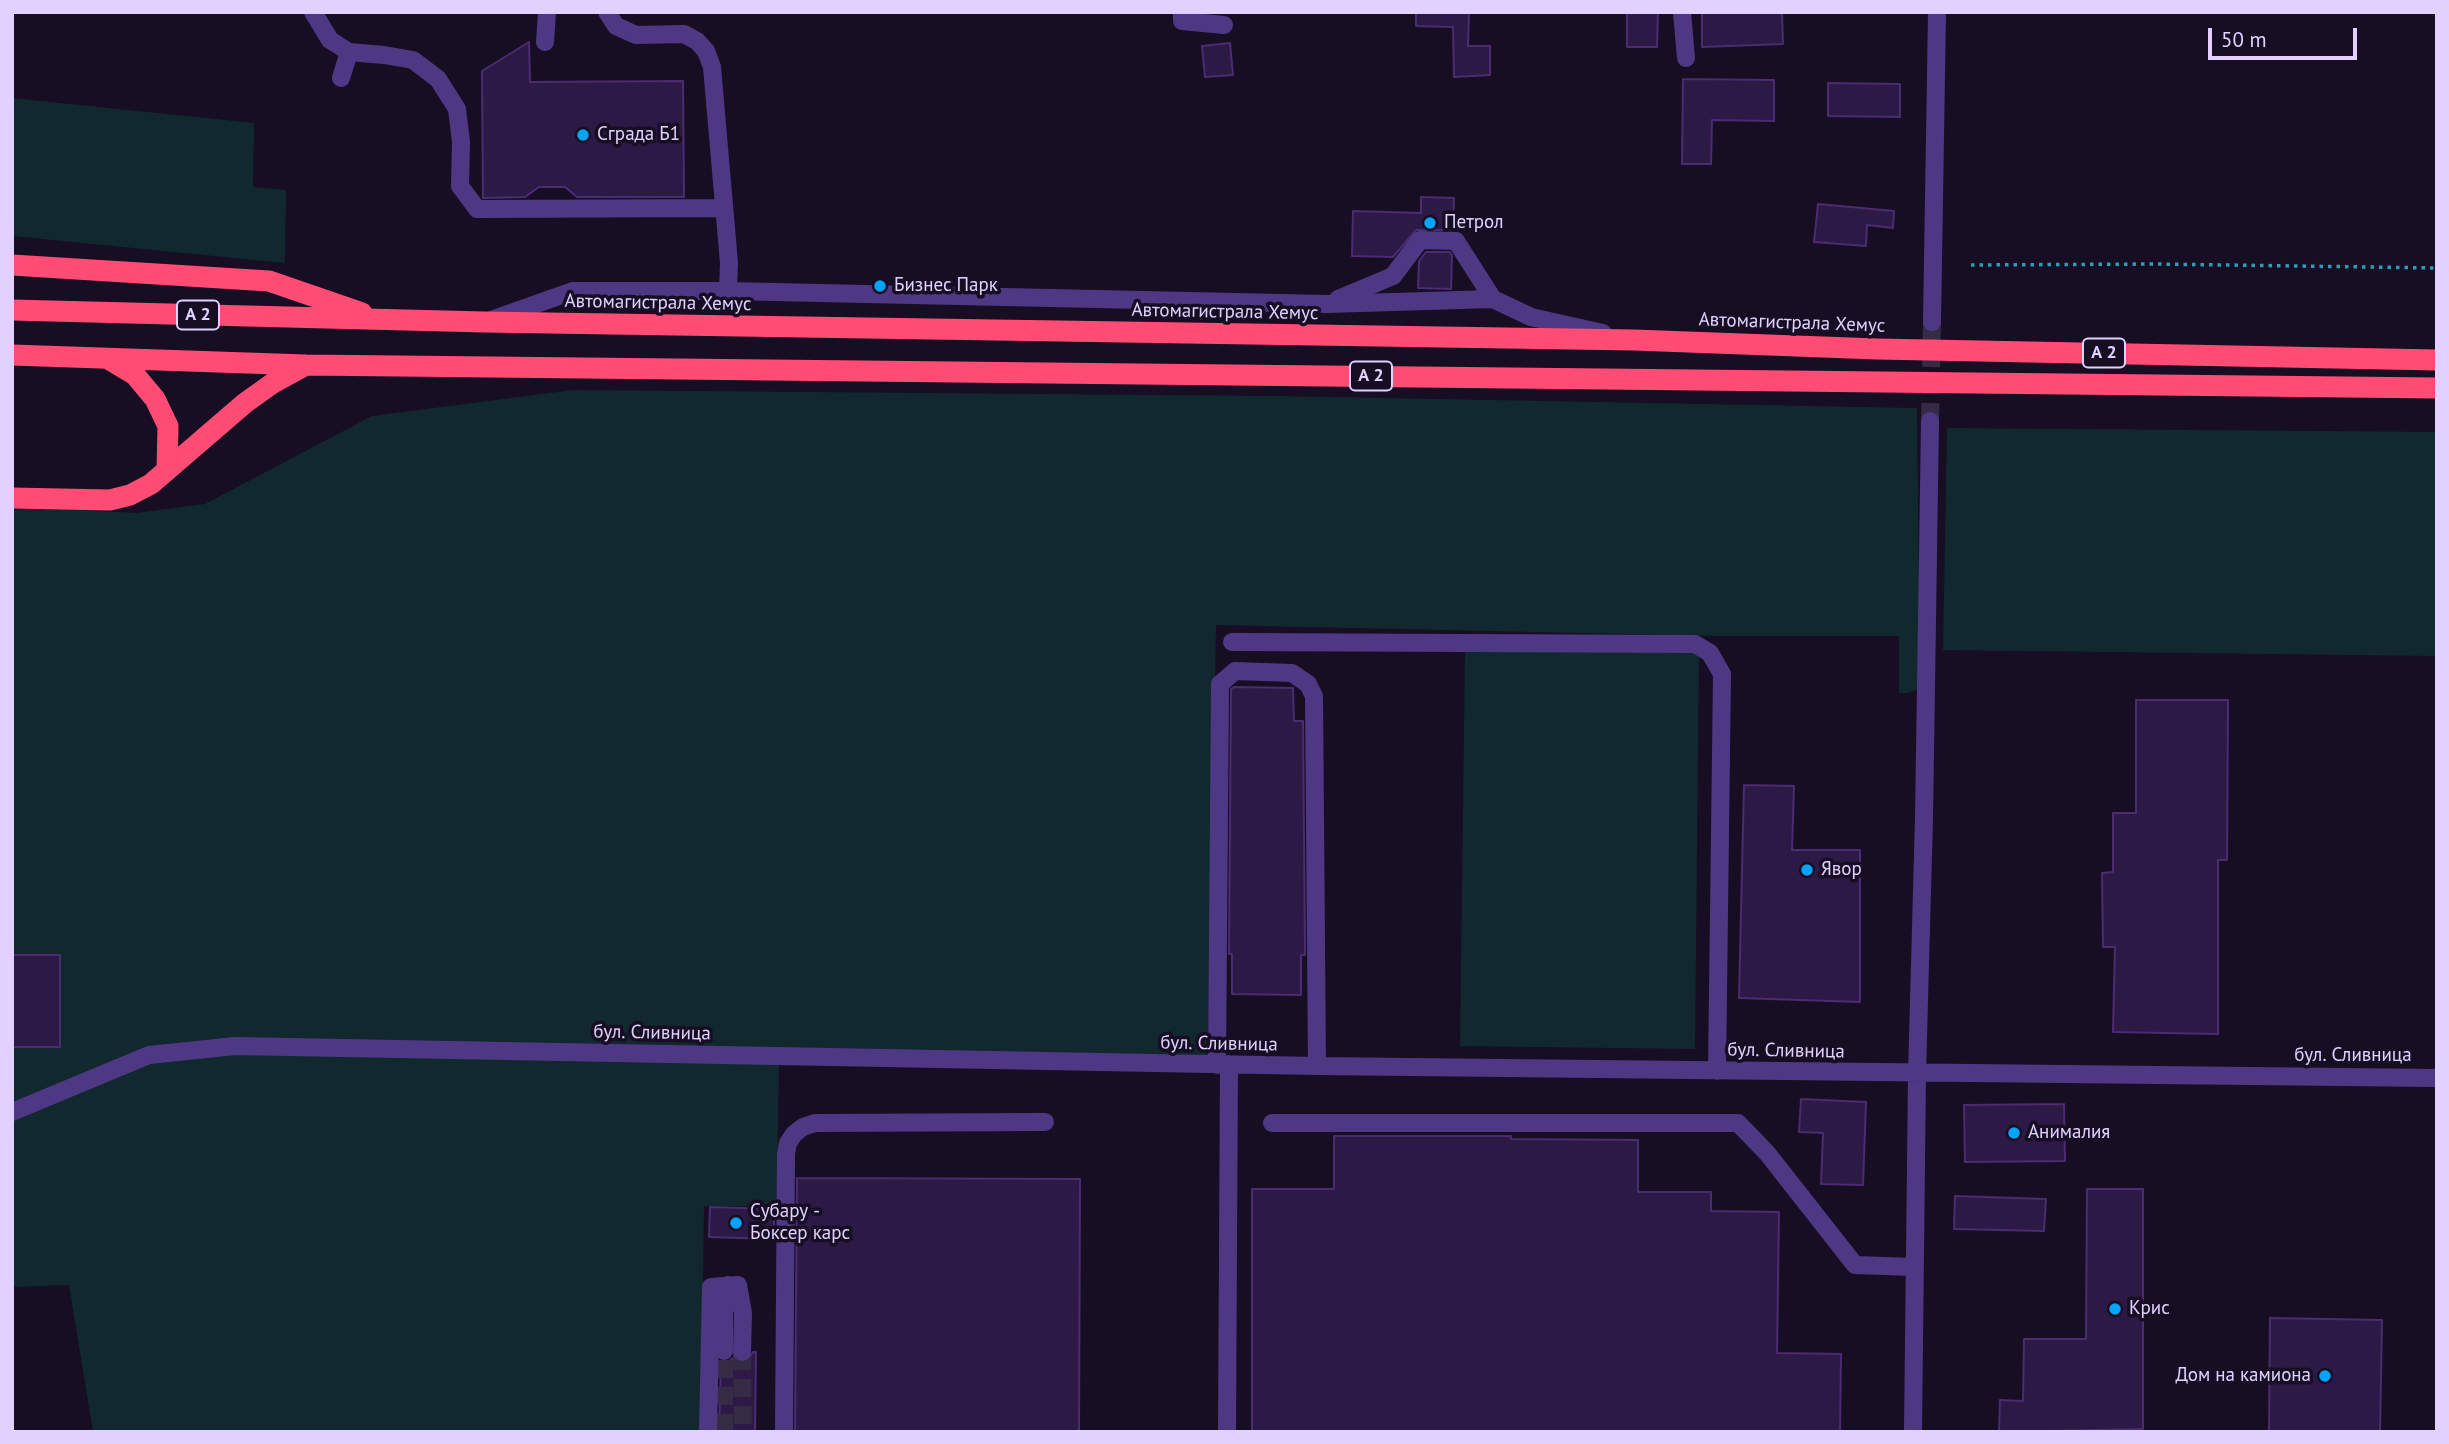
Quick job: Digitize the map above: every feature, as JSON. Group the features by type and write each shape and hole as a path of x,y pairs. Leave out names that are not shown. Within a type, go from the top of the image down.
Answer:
{"highway":[{"path":"12,265 269,281 384,320"},
{"name":"Автомагистрала Хемус","path":"12,310 484,323 1634,340 1890,349 2437,360"},
{"name":"A 2","path":"12,355 306,365 2437,388"},
{"path":"109,359 135,375 155,399 168,426 167,470"},
{"path":"12,498 110,500 130,495 151,484 273,383 306,365"}],"street":[{"path":"313,12 330,40 349,52 413,60 438,79 457,109 461,142 460,186 477,209 723,208"},
{"path":"545,42 547,12"},
{"path":"607,12 616,26 636,35 684,34 697,41 706,51 712,67 729,263 729,292"},
{"path":"1182,12 1182,21 1224,25"},
{"path":"1682,12 1686,58"},
{"path":"1932,322 1937,12"},
{"path":"341,78 349,52"},
{"path":"1326,304 1393,276 1420,240 1456,241 1493,299"},
{"path":"484,323 573,291 1326,304 1493,299 1531,317 1634,340"},
{"path":"1913,1432 1930,421"},
{"path":"1232,642 1695,643 1710,653 1722,674 1717,1071"},
{"path":"1227,1432 1220,684 1235,671 1292,673 1308,684 1314,696 1317,1066"},
{"name":"бул. Сливница","path":"12,1112 149,1055 235,1045 1223,1065 2437,1078"},
{"path":"784,1432 786,1154 788,1143 794,1134 814,1122 1045,1122"},
{"path":"1272,1123 1738,1123 1767,1153 1855,1265 1914,1267"},
{"path":"708,1432 711,1287 728,1285 724,1313 733,1351"}],"path":[{"path":"1972,265 2156,264 2437,268"}],"green space":[{"path":"12,98 254,123 253,187 286,190 285,263 12,236"},
{"path":"573,390 1275,396 1917,408 1920,689 1899,693 1899,636 1718,636 1216,625 1208,1058 779,1058 777,1206 704,1206 701,1432 93,1432 69,1285 12,1287 12,510 63,509 136,513 205,504 372,416"},
{"path":"1947,428 2437,432 2437,656 1943,650"},
{"path":"1465,650 1699,652 1695,1049 1460,1046"}],"building":[{"path":"1416,12 1469,12 1468,46 1490,46 1490,75 1454,77 1453,27 1416,26"},
{"path":"1627,12 1658,12 1657,47 1627,47"},
{"path":"1702,12 1782,12 1783,44 1702,47"},
{"name":"Сграда Б1","path":"529,42 530,82 683,81 684,197 577,197 565,187 539,187 525,197 483,198 482,71"},
{"path":"1230,43 1233,75 1205,77 1202,46"},
{"path":"1683,79 1774,80 1774,121 1712,120 1711,164 1682,164"},
{"path":"1828,83 1900,84 1900,117 1828,116"},
{"path":"1421,197 1454,198 1453,230 1416,230 1393,257 1352,256 1353,211 1421,213"},
{"path":"1818,204 1894,211 1893,228 1867,225 1866,246 1814,242"},
{"path":"1426,252 1450,252 1451,289 1418,288 1419,261"},
{"path":"1293,688 1294,721 1303,721 1305,955 1301,955 1301,995 1232,994 1232,954 1229,954 1231,689"},
{"path":"2136,700 2228,700 2227,860 2218,860 2218,1034 2113,1032 2115,947 2103,947 2102,873 2113,872 2113,813 2136,813"},
{"path":"1744,785 1794,786 1792,850 1860,850 1860,1002 1739,998"},
{"path":"12,955 60,955 60,1047 12,1047"},
{"path":"1801,1099 1866,1102 1863,1185 1821,1184 1823,1133 1799,1132"},
{"name":"Анималия","path":"2064,1104 2065,1161 1965,1162 1964,1105"},
{"path":"1334,1136 1511,1136 1511,1139 1638,1140 1638,1192 1711,1192 1711,1211 1779,1212 1777,1353 1841,1354 1840,1432 1252,1432 1252,1189 1334,1189"},
{"path":"797,1178 1080,1179 1079,1432 795,1432"},
{"name":"Крис","path":"2087,1189 2143,1189 2143,1429 1999,1432 2000,1400 2023,1401 2024,1339 2086,1339"},
{"path":"1955,1196 2046,1199 2044,1231 1954,1229"},
{"name":"Субару - Боксер карс","path":"710,1207 774,1209 774,1239 709,1237"},
{"name":"Дом на камиона","path":"2270,1318 2382,1320 2380,1432 2269,1432"},
{"path":"753,1352 756,1352 755,1432 719,1432 721,1362 733,1358 741,1363 747,1362"}],"tunnel":[{"path":"1930,421 1932,322"},
{"path":"724,1351 724,1432"},
{"path":"742,1352 743,1432"}],"place":[{"name":"Сграда Б1","path":"583,135"},
{"name":"Петрол","path":"1430,223"},
{"name":"Бизнес Парк","path":"880,286"},
{"name":"Явор","path":"1807,870"},
{"name":"Анималия","path":"2014,1133"},
{"name":"Субару - Боксер карс","path":"736,1223"},
{"name":"Крис","path":"2115,1309"},
{"name":"Дом на камиона","path":"2325,1376"}]}
